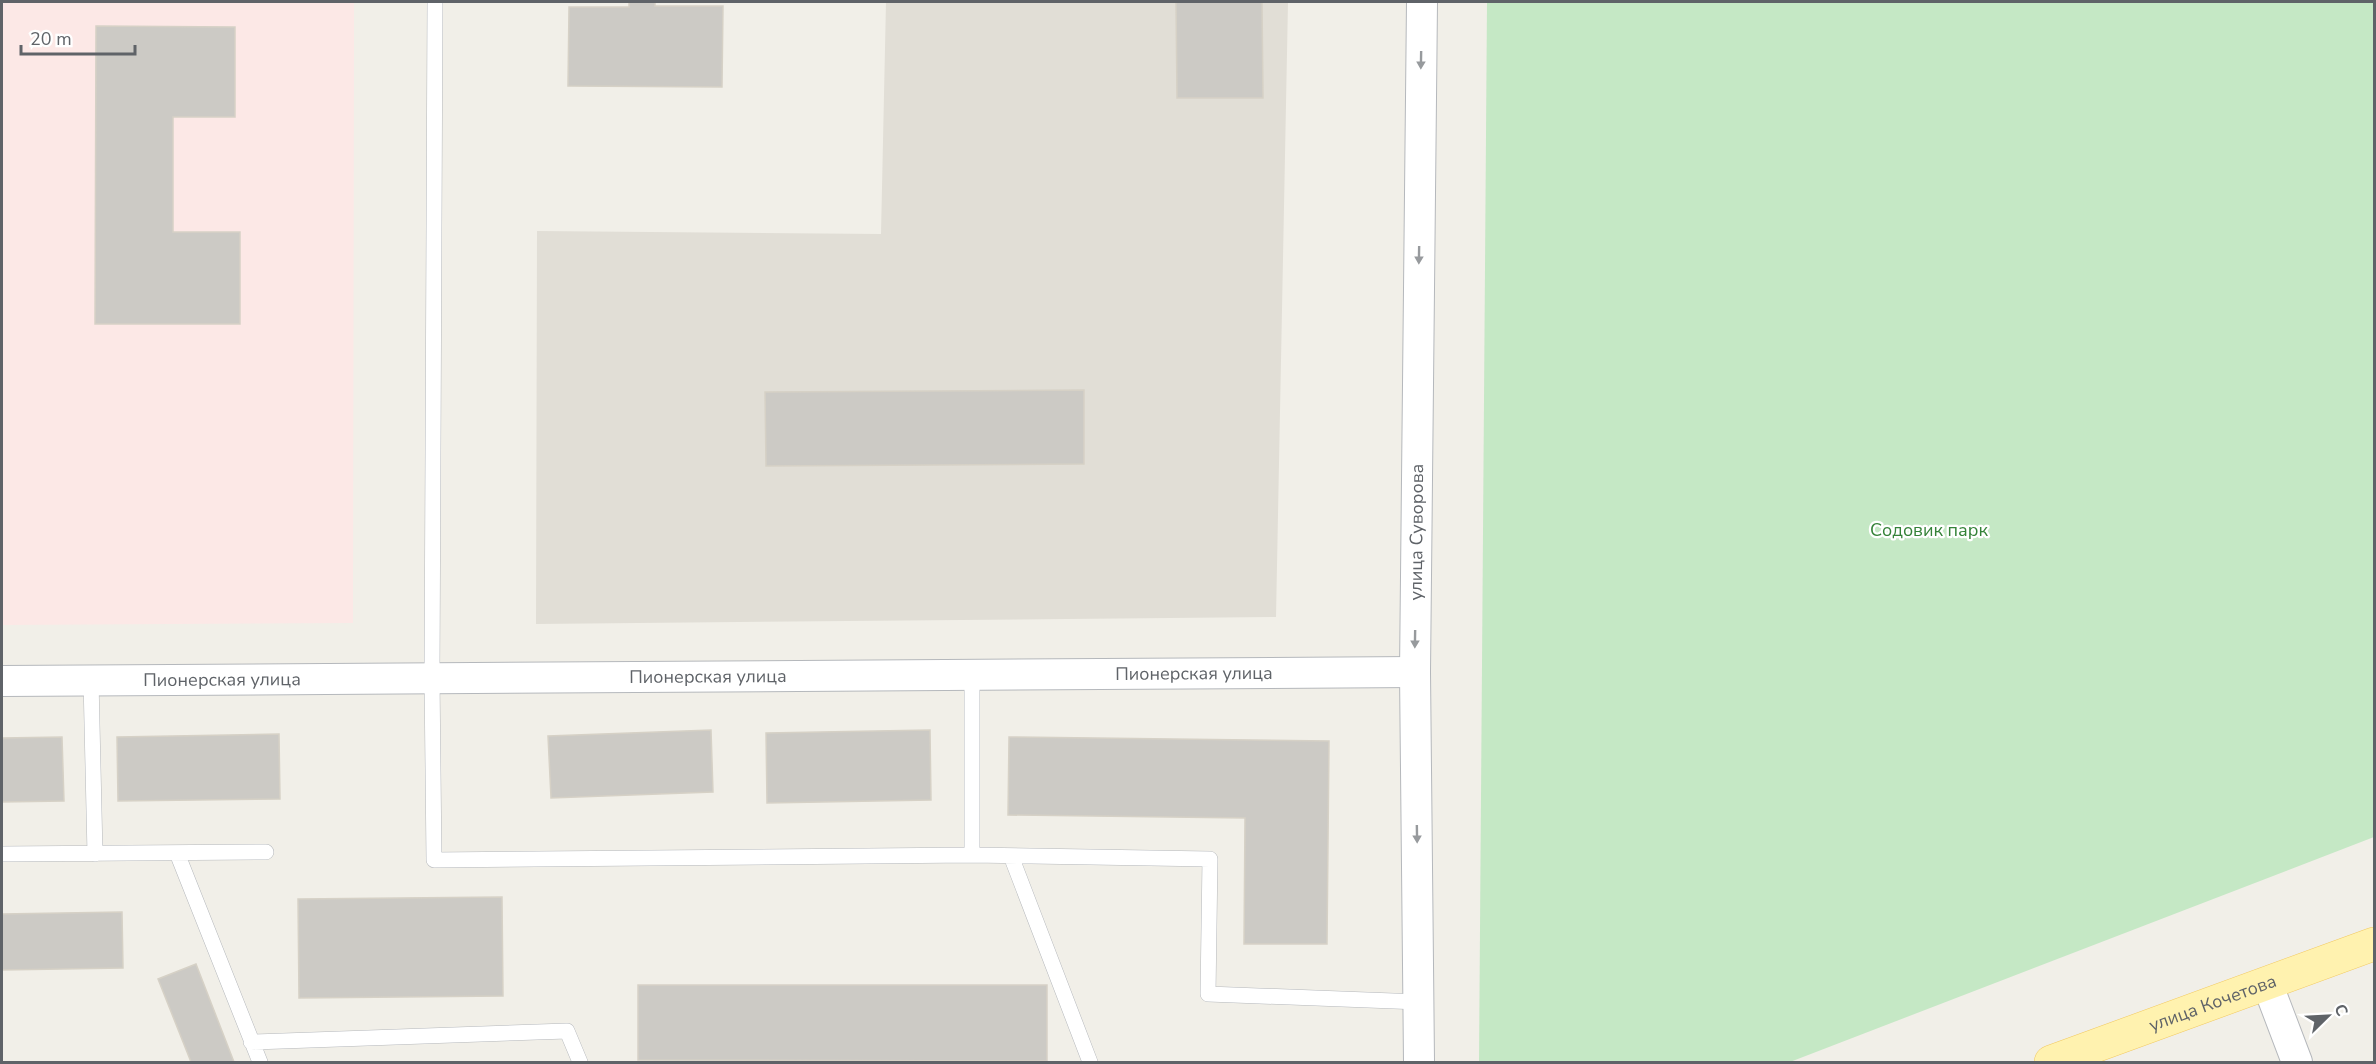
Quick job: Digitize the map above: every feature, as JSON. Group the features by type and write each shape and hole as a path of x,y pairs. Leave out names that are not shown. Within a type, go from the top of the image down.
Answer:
{"main road":[{"name":"улица Кочетова","path":"2052,1062 2374,944"}],"street":[{"name":"улица Суворова","path":"1419,1062 1415,672 1422,2"},
{"name":"Пионерская улица","path":"2,681 1415,672"},
{"path":"2267,983 2297,1062"}],"lane":[{"path":"435,2 432,678 434,861 972,855 1210,860 1208,994 1420,1002"},
{"path":"972,674 972,855"},
{"path":"91,680 95,854"},
{"path":"2,855 266,852"},
{"path":"177,853 260,1062"},
{"path":"1011,856 1090,1062"},
{"path":"251,1042 567,1030 580,1062"}],"shaded area":[{"path":"2,2 354,2 353,623 2,625"},
{"path":"886,2 1288,2 1276,617 536,624 537,231 881,234"}],"green space":[{"name":"Содовик парк","path":"1487,2 2374,2 2374,837 1790,1062 1479,1062"}],"building":[{"path":"629,2 655,2 655,6 723,6 722,87 568,86 569,7 629,7"},
{"path":"1176,2 1262,2 1263,98 1177,98"},
{"path":"96,26 235,27 235,117 173,117 173,232 240,232 240,324 95,324"},
{"path":"1084,390 1084,464 766,466 765,392"},
{"path":"711,730 713,792 551,798 548,736"},
{"path":"930,730 931,800 767,803 766,733"},
{"path":"279,734 280,799 118,801 117,737"},
{"path":"62,737 64,801 2,802 2,738"},
{"path":"1009,737 1329,741 1327,944 1244,944 1245,818 1008,815"},
{"path":"502,897 503,996 299,998 298,899"},
{"path":"122,912 123,968 2,970 2,914"},
{"path":"196,964 234,1062 191,1062 158,979"},
{"path":"638,985 1047,985 1047,1061 638,1060"}]}
